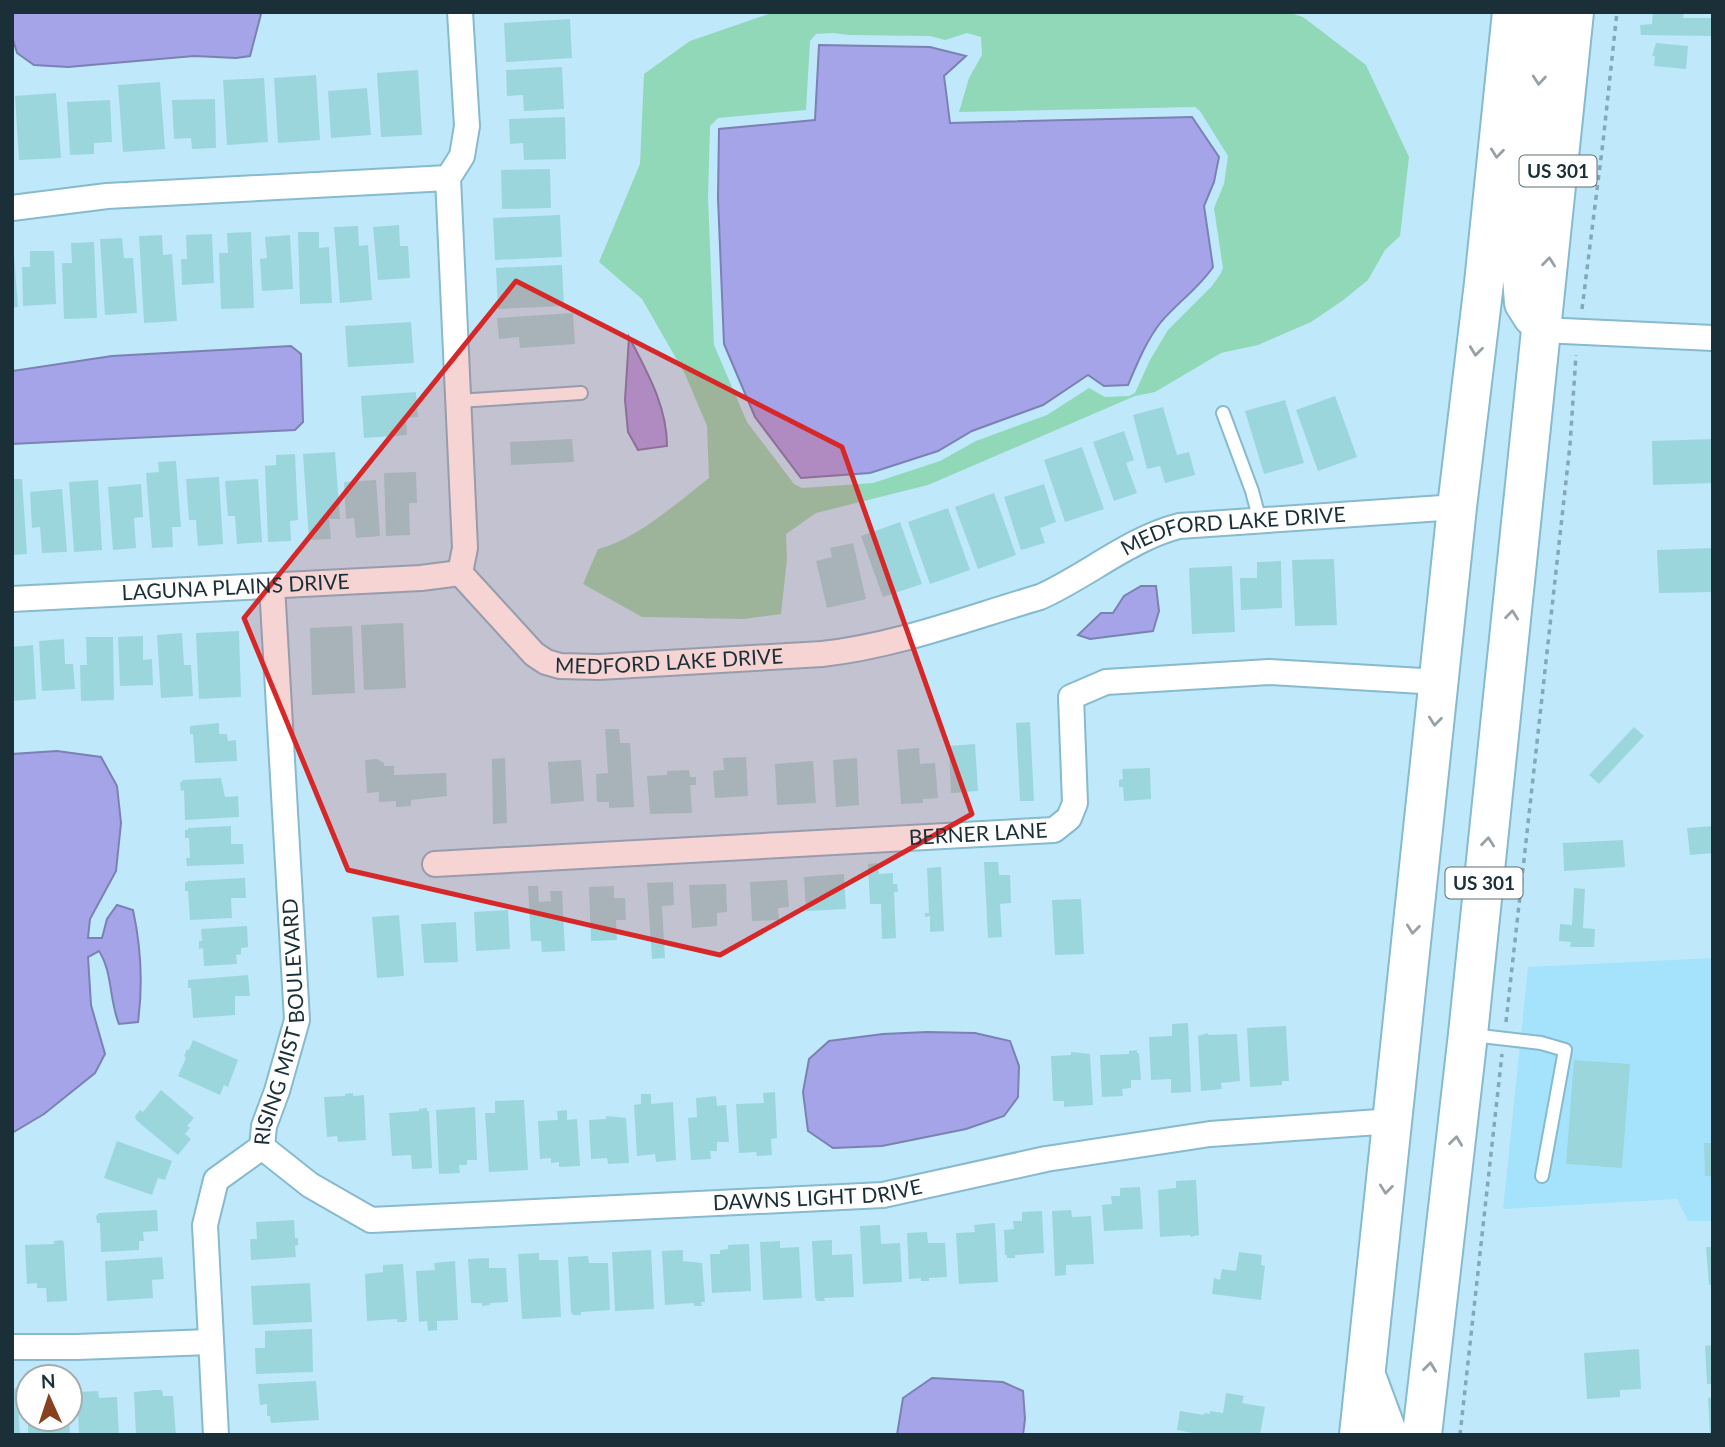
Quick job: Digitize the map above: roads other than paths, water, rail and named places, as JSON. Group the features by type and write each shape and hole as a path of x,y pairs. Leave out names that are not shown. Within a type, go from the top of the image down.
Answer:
{"main road":[{"name":"US 301","path":"1359,1435 1512,12"},
{"path":"1542,330 1524,303 1521,264 1544,12"},
{"name":"US 301","path":"1422,1435 1468,1034 1574,12"},
{"path":"1366,1376 1388,1435"}],"street":[{"path":"460,12 467,126 462,156 448,178 465,548 460,573"},
{"path":"12,208 107,196 448,178"},
{"path":"1542,330 1713,338"},
{"name":"MEDFORD LAKE DRIVE","path":"460,573 534,654 546,663 599,667 822,654 845,652 891,641 1040,597 1160,531 1179,526 1457,507"},
{"name":"LAGUNA PLAINS DRIVE","path":"12,599 421,578 460,573"},
{"name":"RISING MIST BOULEVARD","path":"216,1435 205,1225 216,1180 262,1147 264,1126 297,1020 272,586"},
{"name":"BERNER LANE","path":"435,864 1054,830 1069,818 1075,803 1072,697 1106,682 1269,672 1439,682"},
{"name":"DAWNS LIGHT DRIVE","path":"262,1147 310,1185 371,1220 883,1195 1046,1159 1210,1134 1393,1121"},
{"path":"12,1346 77,1347 210,1342"}],"lane":[{"path":"458,401 581,393"},
{"path":"1223,413 1252,491 1260,521"},
{"path":"1468,1034 1541,1043 1565,1050 1542,1176"}]}
